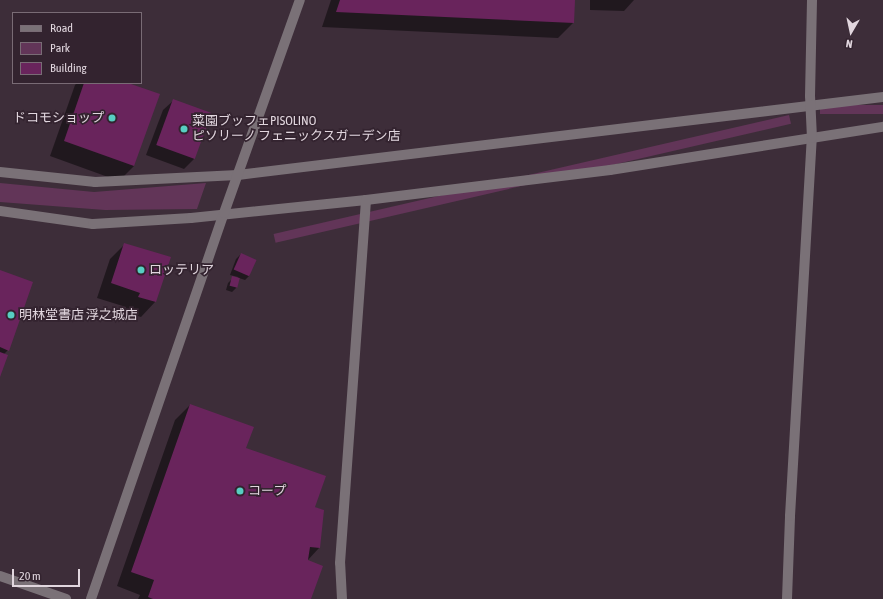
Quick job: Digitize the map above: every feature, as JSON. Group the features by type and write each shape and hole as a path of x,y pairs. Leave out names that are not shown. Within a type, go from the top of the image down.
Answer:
{"street":[{"path":"91,599 224,213 300,0"},
{"path":"787,599 790,508 812,138 812,0"},
{"path":"0,172 95,182 238,176 883,97"},
{"path":"0,211 93,224 150,221 366,200 610,170 883,127"},
{"path":"342,599 340,563 366,200"},
{"path":"0,576 66,599"}],"green space":[{"path":"820,105 883,105 883,114 820,114"},
{"path":"789,115 791,124 276,243 274,234"},
{"path":"0,183 94,192 206,183 197,209 105,210 0,202"}],"building":[{"path":"340,0 575,0 574,23 336,12"},
{"name":"ドコモショップ","path":"84,84 131,84 160,94 134,166 64,141"},
{"name":"菜園ブッフェPISOLINO ピソリーノ フェニックスガーデン店","path":"173,99 212,113 195,159 156,145"},
{"name":"ロッテリア","path":"124,243 171,257 156,302 138,297 140,293 111,283"},
{"path":"241,253 257,260 249,276 234,269"},
{"name":"明林堂書店 浮之城店","path":"0,270 33,282 9,351 0,347"},
{"path":"232,276 240,278 237,288 230,286"},
{"path":"0,352 8,355 0,377"},
{"name":"コープ","path":"190,404 254,427 246,448 326,476 315,507 324,510 320,548 310,547 308,560 323,566 311,599 153,599 148,597 154,580 131,572"}],"place":[{"name":"ドコモショップ","path":"112,118"},
{"name":"菜園ブッフェPISOLINO ピソリーノ フェニックスガーデン店","path":"184,129"},
{"name":"ロッテリア","path":"141,270"},
{"name":"明林堂書店 浮之城店","path":"11,315"},
{"name":"コープ","path":"240,491"}]}
